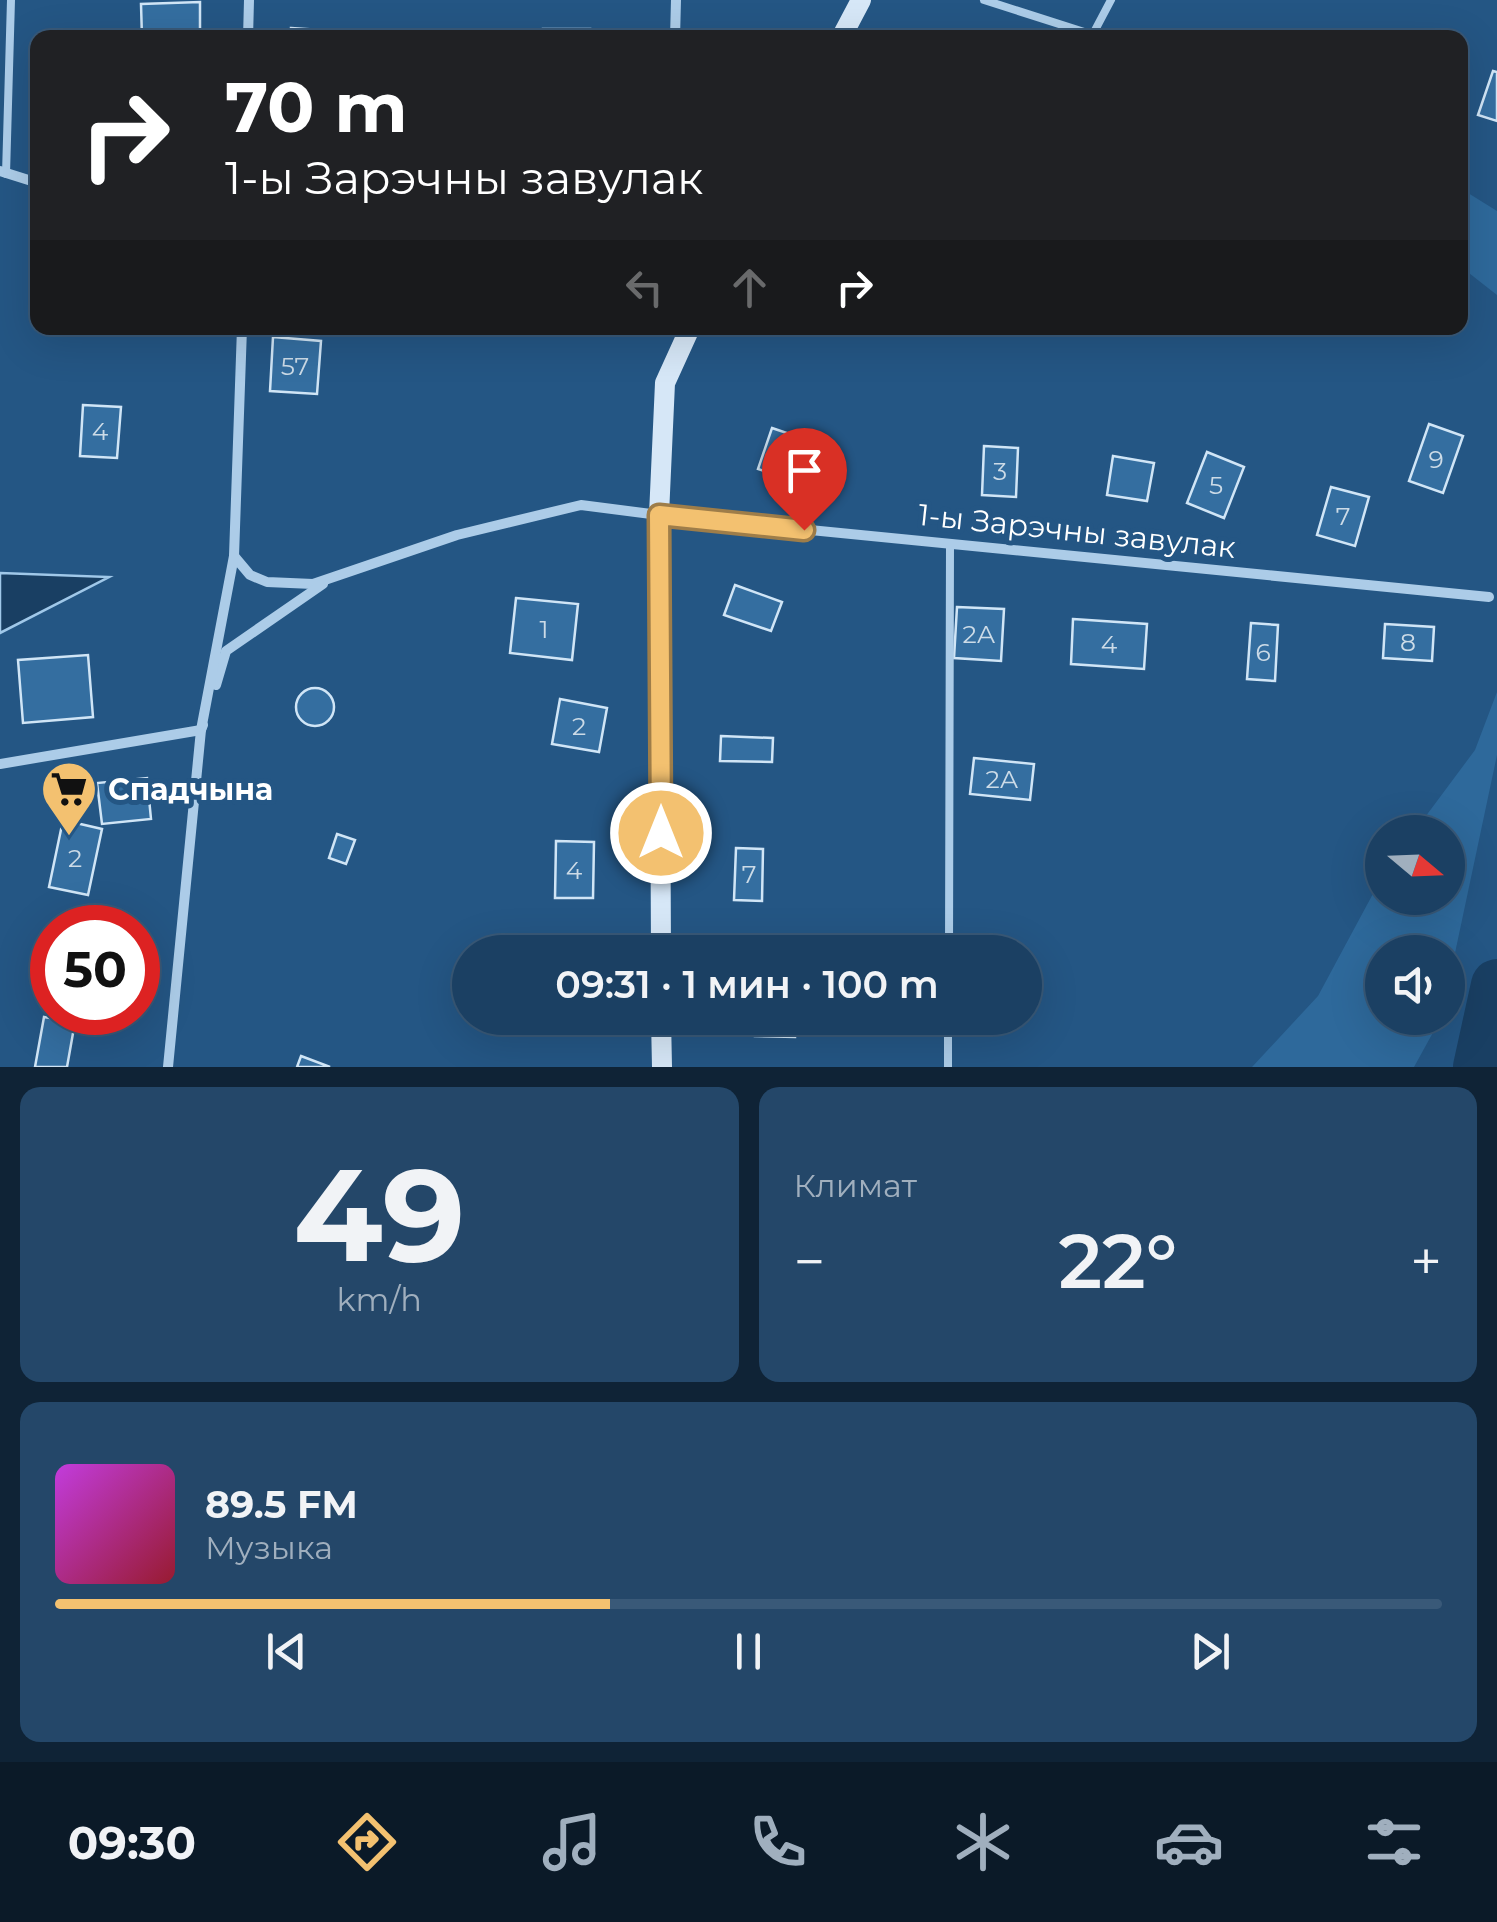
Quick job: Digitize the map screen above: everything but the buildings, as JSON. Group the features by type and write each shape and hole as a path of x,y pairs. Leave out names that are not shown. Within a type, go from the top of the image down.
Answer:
{"main road":[{"path":"845,30 861,0"},
{"path":"661,935 659,515 665,383 687,335"},
{"path":"662,1035 662,1067"}],"street":[{"path":"248,30 249,0"},
{"path":"675,30 676,0"},
{"path":"3,173 30,181"},
{"path":"168,1067 202,730 234,556 242,335"},
{"name":"1-ы Зарэчны завулак","path":"328,580 458,535 582,504 659,515 1489,596"},
{"path":"234,556 250,575 267,582 313,584 328,580"},
{"path":"202,730 226,651 328,580"},
{"path":"0,764 202,730"}],"lane":[{"path":"3,173 11,0"},
{"path":"984,0 1079,30"},
{"path":"1100,30 1111,0"},
{"path":"949,935 950,544"},
{"path":"948,1035 948,1067"}],"shaded area":[{"path":"1468,193 1497,211 1497,295 1468,272"},
{"path":"0,573 109,577 0,633"},
{"path":"1497,692 1497,755 1465,906 1465,815 1427,815 1475,750"},
{"path":"1365,909 1365,915 1463,915 1459,935 1365,935 1365,1035 1432,1035 1414,1067 1252,1067 1318,996"}],"waterway":[{"path":"1479,1067 1497,985"}],"place":[{"name":"Спадчына","path":"69,838"}],"route":[{"path":"661,833 659,515 804,530"}]}
